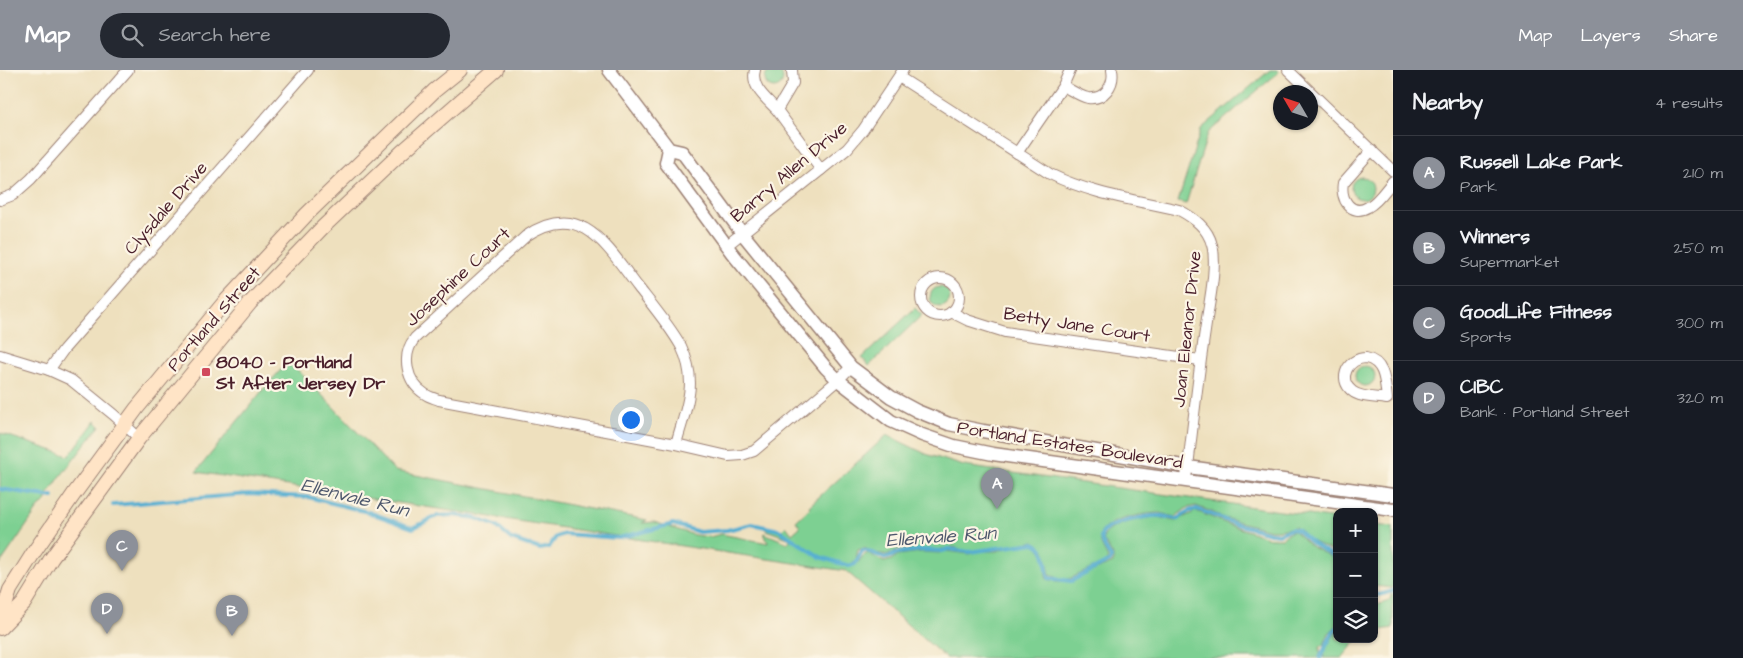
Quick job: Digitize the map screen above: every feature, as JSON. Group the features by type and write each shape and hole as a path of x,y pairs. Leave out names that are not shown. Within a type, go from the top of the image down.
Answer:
{"main road":[{"name":"Portland Street","path":"0,622 10,590 34,552 124,425 223,304 307,214 427,98 460,70"},
{"name":"Portland Street","path":"0,628 24,603 51,559 139,438 250,303 309,242 402,152 496,70"}],"street":[{"path":"0,200 13,195 31,179 128,70"},
{"name":"Clysdale Drive","path":"49,370 64,349 308,70"},
{"name":"Portland Estates Boulevard","path":"609,70 669,149 682,152 742,233 851,366 891,397 917,411 949,424 1188,468 1393,495"},
{"path":"755,70 754,80 756,86 777,110 822,170"},
{"path":"777,110 794,83 792,70"},
{"path":"1016,153 1063,86 1070,70"},
{"path":"1063,86 1086,97 1096,98 1109,89 1113,79 1112,70"},
{"path":"1288,70 1393,170"},
{"name":"Joan Eleanor Drive","path":"901,74 1016,153 1050,174 1096,192 1179,210 1190,216 1204,228 1212,244 1214,264 1200,360 1188,468 1184,481"},
{"name":"Barry Allen Drive","path":"726,246 846,149 863,130 901,74"},
{"name":"Portland Estates Boulevard","path":"669,149 666,163 726,246 826,368 838,380 891,421 922,435 954,446 993,454 1393,510"},
{"path":"1372,150 1343,183 1343,199 1354,208 1362,209 1368,207 1393,181"},
{"name":"Josephine Court","path":"676,444 691,390 691,374 686,354 677,339 602,240 582,227 560,223 540,227 531,233 415,338 408,350 408,368 414,384 426,395 439,400 676,444 728,456 742,455 754,451 838,380 851,366"},
{"name":"Betty Jane Court","path":"951,312 966,320 1005,332 1200,360"},
{"path":"0,355 49,370 71,380 139,438"},
{"path":"1366,358 1376,363 1385,379 1390,399 1358,395 1351,391 1346,385 1345,377 1346,370 1351,363 1357,359 1366,358"}],"green space":[{"path":"774,70 780,73 783,79 780,85 774,88 768,85 765,79 768,73"},
{"path":"1270,70 1278,70 1279,72 1208,133 1186,204 1178,202 1201,129"},
{"path":"1362,177 1370,180 1373,188 1370,196 1362,199 1354,196 1351,188 1354,180"},
{"path":"940,287 947,290 950,297 947,304 940,307 933,304 930,297 933,290"},
{"path":"915,308 922,315 869,366 862,358"},
{"path":"289,361 395,471 647,520 642,523 654,522 694,535 710,537 721,534 768,543 764,533 788,543 790,540 788,538 766,530 761,525 781,531 786,526 792,534 800,527 796,521 810,508 809,506 887,435 926,454 964,466 1333,518 1333,551 1309,540 1295,527 1270,530 1224,518 1196,506 1187,508 1175,517 1160,513 1134,516 1106,527 1101,533 1100,540 1108,558 1106,562 1064,580 1050,575 1045,551 1034,541 1001,548 966,551 953,547 937,550 899,549 888,555 875,553 864,548 858,550 856,559 850,566 856,565 868,553 884,562 898,555 922,552 939,553 947,551 969,554 1034,544 1040,549 1045,559 1047,579 1074,581 1083,575 1113,563 1113,556 1103,539 1111,529 1135,520 1150,518 1159,517 1176,521 1196,511 1270,538 1282,538 1294,531 1312,547 1333,558 1333,629 1329,633 1324,645 1320,647 1318,658 946,658 846,571 196,472 266,386"},
{"path":"1365,366 1372,369 1375,376 1372,383 1365,386 1358,383 1355,376 1358,369"},
{"path":"95,421 100,426 60,477 49,493 46,502 40,506 0,564 0,433 69,456"},
{"path":"1378,525 1393,527 1393,588 1378,586"},
{"path":"1393,594 1393,628 1378,630 1378,605 1386,602 1390,599"},
{"path":"1333,637 1333,643 1355,643 1342,658 1323,658 1326,648"}],"waterway":[{"name":"Ellenvale Run","path":"0,489 53,497"},
{"name":"Ellenvale Run","path":"113,505 249,494 308,497 368,512 413,528 437,516 453,515 475,518 496,526 511,539 540,549 549,547 556,537 564,534 619,538 673,524 699,532 727,530 752,524 779,530 820,557 849,566 855,564 862,551 885,558 897,553 922,550 942,551 949,549 969,552 1034,543 1044,553 1049,578 1071,581 1110,561 1111,558 1101,539 1104,532 1110,528 1128,520 1148,516 1178,519 1189,511 1197,509 1233,523 1270,533 1279,534 1291,529 1297,530 1313,544 1333,556"},
{"name":"Ellenvale Run","path":"1378,595 1393,591"},
{"path":"1320,658 1333,632"}],"place":[{"name":"8040 - Portland St After Jersey Dr","path":"206,372"},
{"name":"Russell Lake Park","path":"997,509"},
{"name":"GoodLife Fitness","path":"122,571"},
{"name":"CIBC","path":"107,634"},
{"name":"Winners","path":"232,636"}]}
